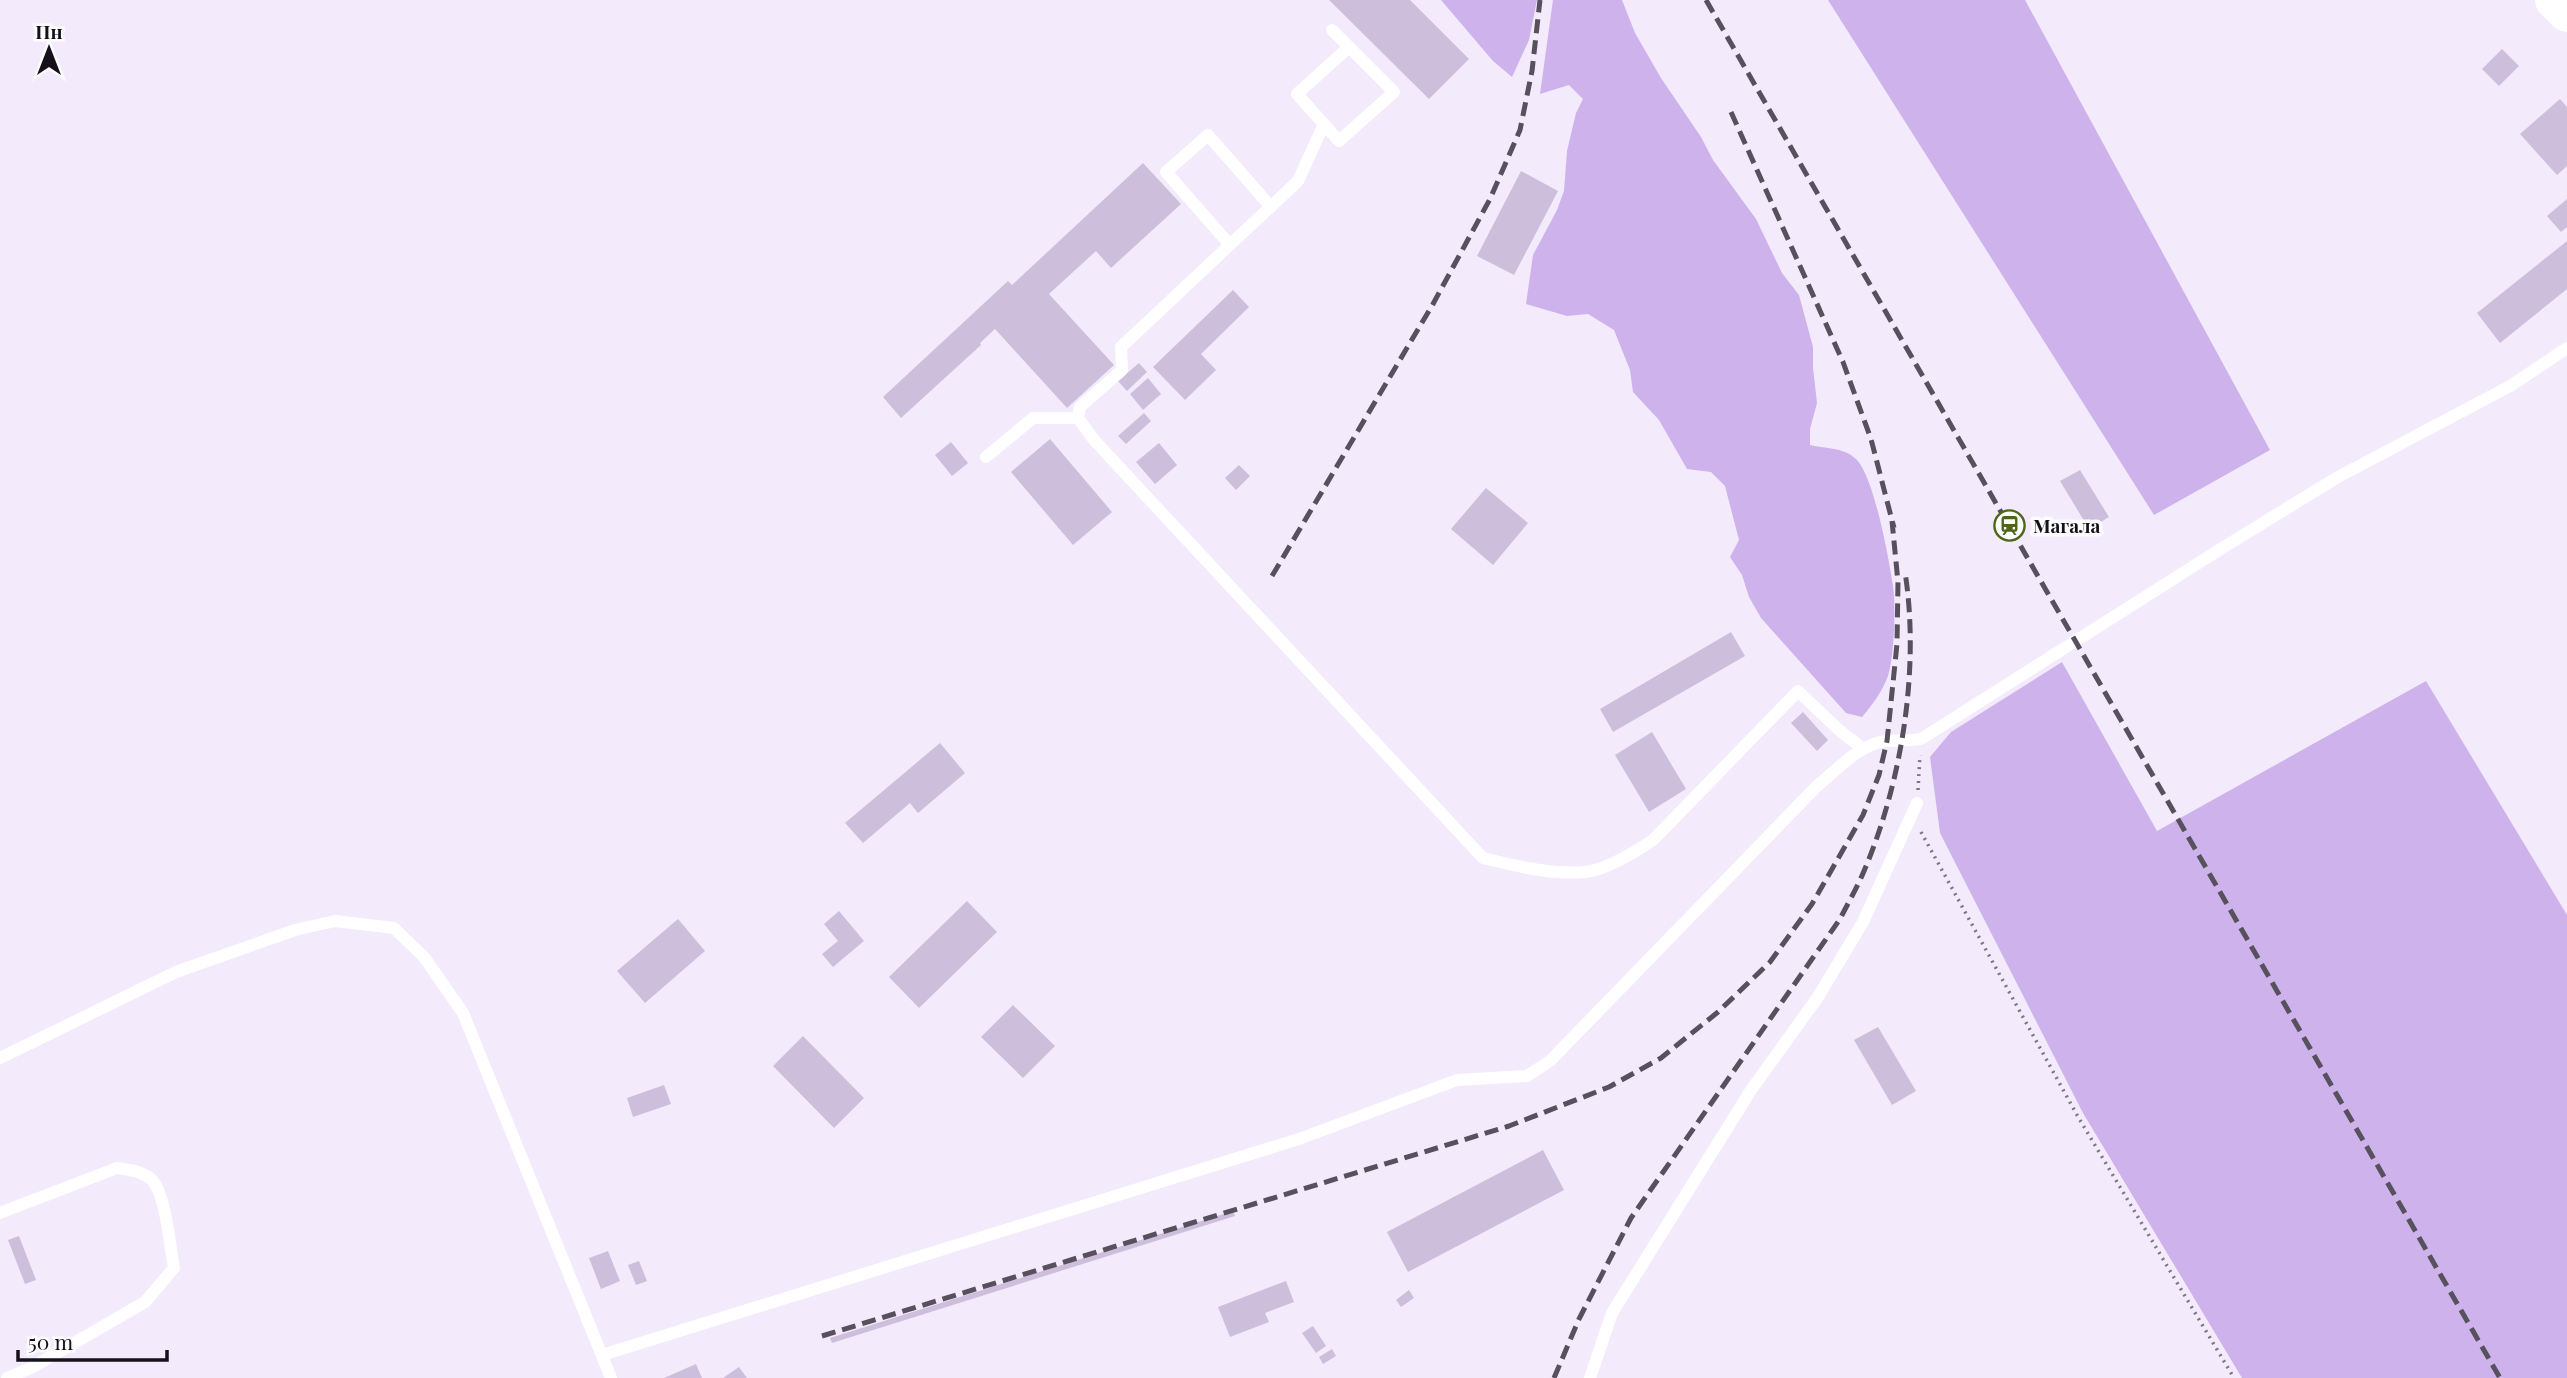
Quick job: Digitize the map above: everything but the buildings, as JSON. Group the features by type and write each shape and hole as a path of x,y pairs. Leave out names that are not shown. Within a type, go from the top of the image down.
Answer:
{"highway":[{"path":"2554,0 2567,13"}],"lane":[{"path":"1332,30 1349,47 1394,92 1339,141 1297,94 1349,47"},
{"path":"1324,124 1298,181 1121,347 1122,370 1080,407 1078,418 1094,440 1483,858 1531,870 1586,872 1628,856 1653,840 1798,691 1863,749"},
{"path":"1230,245 1166,172 1208,135 1270,207"},
{"path":"602,1355 1299,1139 1457,1080 1527,1076 1550,1061 1817,786 1863,749 1887,741 1920,739 2305,497 2512,385 2567,348"},
{"path":"986,457 1032,418 1078,418"},
{"path":"1590,1378 1612,1313 1751,1090 1818,997 1857,933 1917,803"},
{"path":"0,1058 176,972 295,930 335,921 394,928 424,957 463,1013 611,1378"},
{"path":"0,1213 117,1168 137,1171 154,1182 165,1211 174,1268 145,1302 31,1368 7,1378"}],"path":[{"path":"1920,739 1917,803 1921,834 2077,1115 2234,1378"}],"shaded area":[{"path":"1441,0 1537,0 1529,40 1512,77 1493,61"},
{"path":"1553,0 1622,0 1635,33 1661,78 1701,137 1713,160 1756,219 1782,273 1799,295 1813,347 1817,403 1810,429 1810,445 1846,452 1863,468 1880,519 1893,586 1894,632 1890,668 1880,693 1862,717 1846,713 1761,618 1749,597 1742,575 1730,557 1739,540 1725,486 1711,472 1687,469 1659,420 1633,392 1630,370 1614,330 1588,314 1567,316 1526,304 1533,255 1564,191 1567,151 1576,113 1583,99 1569,85 1540,94"},
{"path":"1828,0 2025,0 2270,450 2154,515"},
{"path":"2062,662 2157,831 2426,681 2567,915 2567,1378 2242,1378 2083,1113 1940,833 1930,757 1951,732"}],"railway":[{"path":"1272,576 1433,304 1490,199 1520,130 1532,71 1540,0"},
{"path":"1706,0 2500,1378"},
{"path":"1731,112 1843,362 1871,439 1894,528"},
{"path":"822,1336 1509,1126 1609,1087 1661,1058 1718,1012 1770,962 1812,904 1863,815 1879,775 1887,741 1897,644 1898,582 1892,521"},
{"path":"1554,1378 1579,1319 1631,1218 1840,919 1861,877 1889,800 1904,724 1910,647 1905,572"}],"place":[{"name":"Магала","path":"2010,525"}]}
